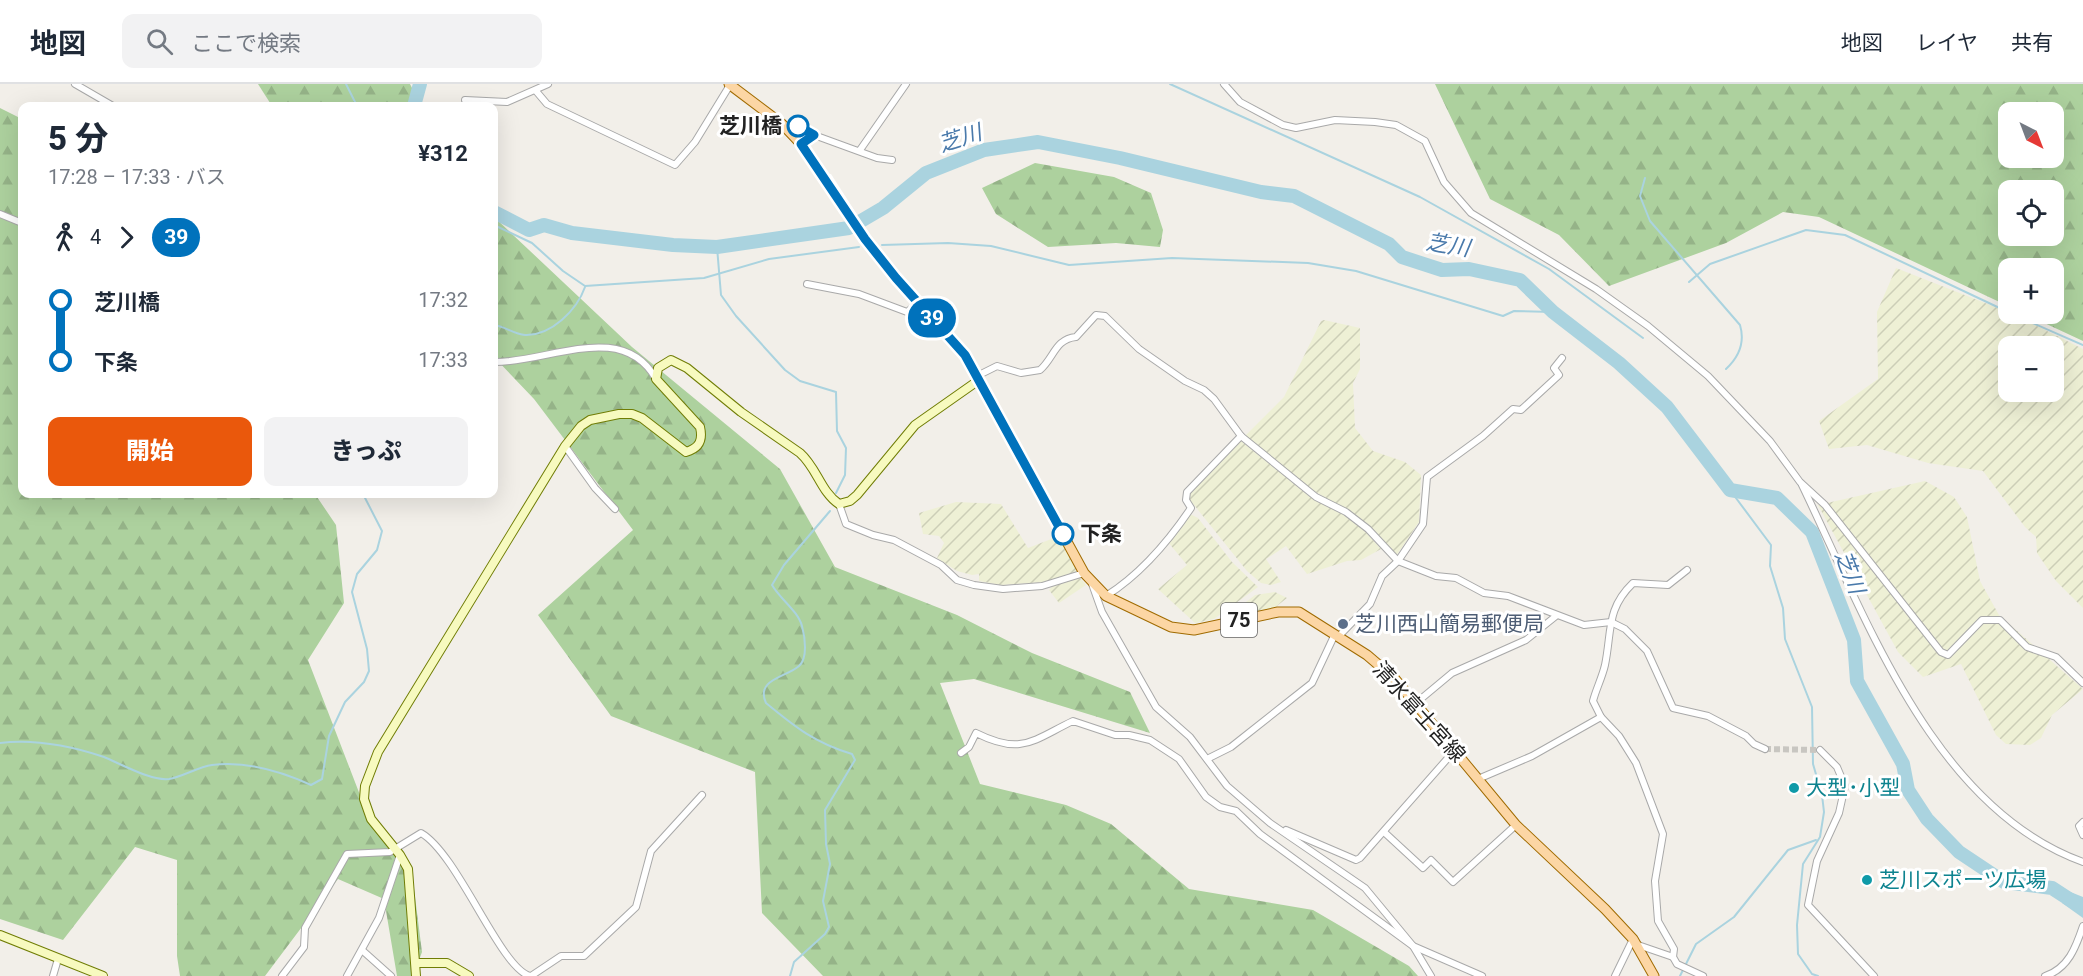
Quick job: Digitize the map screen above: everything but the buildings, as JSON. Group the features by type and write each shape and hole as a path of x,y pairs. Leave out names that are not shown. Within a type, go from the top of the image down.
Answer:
{"main road":[{"name":"清水富士宮線","path":"729,85 782,124 801,144 865,239 965,355 1084,573 1092,583 1106,596 1171,627 1194,630 1290,611 1308,616 1337,635 1381,666 1416,703 1516,825 1605,909 1636,942 1654,976"}],"street":[{"path":"75,84 106,102"},
{"path":"465,100 507,102 548,84"},
{"path":"860,150 906,84"},
{"path":"1224,84 1240,102 1283,125 1296,128 1335,120 1375,122 1396,125 1425,141 1444,182 1471,213 1501,233 1541,253 1648,326 1708,376 1770,441 1800,482 1898,682 1913,710 1941,749 1980,795 2009,820 2039,841 2083,862"},
{"path":"536,91 547,104 675,165 695,142 729,85"},
{"path":"796,125 814,135 877,158 892,159"},
{"path":"801,144 814,135"},
{"path":"0,214 18,221"},
{"path":"807,284 860,294 907,312 918,303"},
{"path":"838,504 850,501 857,495 915,425 978,378 997,366 1021,372 1040,370 1066,338 1076,337 1096,315 1105,316 1139,349 1214,399 1241,436 1316,497 1346,512 1368,529 1398,561 1436,576 1456,578 1484,593 1508,596 1584,625 1611,622 1625,629 1647,651 1672,708 1707,716 1746,736 1754,744 1765,749"},
{"path":"416,976 411,882 398,852 366,811 365,786 378,752 565,446 580,426 590,420 619,414 642,418 686,452 700,444 700,427 637,355 624,349 589,347 512,362 498,362"},
{"path":"1207,759 1231,747 1312,683 1337,635 1370,604 1382,576 1398,561 1423,524 1427,477 1483,436 1513,409 1521,410 1559,375 1554,368 1562,358"},
{"path":"656,379 658,368 671,360 687,368 741,412 801,453 808,460 830,498 838,504 846,524 873,535 894,540 940,565 957,580 1003,590 1042,586 1084,573"},
{"path":"1106,596 1135,576 1178,527 1191,508 1186,500 1187,492 1241,436"},
{"path":"565,446 615,509"},
{"path":"1800,482 1825,505 1941,652 1948,655 1982,620 2000,620 2027,647 2056,657 2083,683"},
{"path":"1687,570 1668,585 1634,583 1620,596 1611,622 1605,667 1593,701 1601,717 1619,736 1636,763 1663,834 1655,882 1658,921 1674,949 1673,957 1677,964 1703,976"},
{"path":"1092,583 1102,612 1156,707 1190,737 1227,786 1277,826 1365,888 1413,946 1431,976"},
{"path":"1416,703 1452,673 1526,640 1556,616"},
{"path":"1478,779 1532,756 1601,717"},
{"path":"961,753 969,747 976,734 994,742 1022,745 1041,740 1073,721 1115,735 1129,735 1150,740 1179,759 1206,796 1220,807 1236,811 1260,834 1413,946 1482,976"},
{"path":"1277,826 1356,860 1384,832 1455,750"},
{"path":"1820,750 1837,767 1845,786 1839,813 1817,861 1808,905 1874,976"},
{"path":"347,976 363,951 379,918 398,852 417,833 428,837 480,909 502,949 517,968 531,976 561,956 584,956 636,907 651,850 702,795"},
{"path":"2083,822 2079,826 2083,835"},
{"path":"1384,832 1423,868 1431,860 1453,882 1516,825"},
{"path":"282,976 304,947 305,928 347,854 398,852"},
{"path":"2045,976 2056,973 2070,958 2083,926"},
{"path":"0,934 103,976"},
{"path":"1615,976 1636,942 1673,957"},
{"path":"363,951 391,976"},
{"path":"53,976 58,959"},
{"path":"416,963 447,963 470,976"}],"green space":[{"path":"258,84 410,84 419,102 269,102"},
{"path":"1435,84 2083,84 2083,341 2046,324 2064,324 2064,258 1998,258 1998,301 1819,217 1783,212 1726,243 1609,286 1559,235 1490,199"},
{"path":"0,108 18,117 18,498 318,498 336,525 344,603 308,660 360,795 413,881 422,952 413,976 397,976 384,899 338,879 265,976 180,976 177,956 177,860 135,847 63,940 0,919"},
{"path":"1035,163 1114,177 1151,193 1163,230 1160,247 1116,243 1048,247 996,214 982,188"},
{"path":"498,221 632,347 780,469 835,567 957,615 1032,653 1130,692 1150,733 974,679 940,683 980,784 1066,805 1111,824 1189,889 1313,910 1409,966 1418,976 823,976 762,913 755,772 611,716 538,615 633,530 534,399 498,361"},
{"path":"1896,268 1998,308 1998,324 2033,324 2057,336 1998,336 1998,402 2064,402 2064,340 2083,349 2083,608 2056,581 2037,553 2036,537 2025,527 1983,471 1928,463 1867,445 1829,449 1819,421 1878,379 1877,312"},
{"path":"1321,321 1360,328 1360,369 1353,383 1355,428 1373,451 1405,462 1421,475 1419,522 1396,556 1347,510 1314,491 1245,436 1284,397"},
{"path":"1241,441 1313,499 1344,515 1364,530 1381,549 1361,560 1347,561 1307,574 1286,546 1266,559 1281,582 1271,585 1261,583 1247,571 1190,500 1189,494"},
{"path":"1925,481 1954,497 1967,517 1980,581 1999,615 2083,689 2052,715 2041,738 2030,745 2006,744 1996,735 1961,664 1923,677 1898,652 1818,505"},
{"path":"956,502 1001,504 1028,548 1059,536 1078,572 1044,582 1001,585 979,581 979,574 972,575 957,571 937,558 944,543 939,536 923,534 919,513"},
{"path":"1190,514 1198,518 1232,562 1258,587 1214,619 1195,623 1158,589 1187,565 1168,542"},
{"path":"1080,578 1086,585 1059,603 1049,590 1054,585"},
{"path":"1275,592 1287,598 1273,609 1227,617 1255,595"}],"water":[{"path":"2068,891 2083,897 2083,918 2062,903"}],"pier":[{"name":"芝川橋","path":"831,174 872,238 859,239 819,175"}],"waterway":[{"path":"346,84 355,102"},
{"name":"芝川","path":"415,102 420,84"},
{"path":"1170,84 1420,197 1549,269 1643,338"},
{"name":"芝川","path":"498,214 529,230 544,225 572,233 673,245 717,247 849,228 883,208 926,173 984,150 1038,142 1120,158 1261,192 1294,196 1389,244 1402,257 1442,270 1469,269 1520,280 1553,312 1619,363 1667,407 1730,490 1777,498 1812,532 1854,640 1857,681 1903,764 1908,790 1927,819 1959,852 2004,882 2052,888 2083,908"},
{"path":"1645,178 1640,196 1650,221 1740,325 1742,337 1740,349 1726,369"},
{"path":"498,227 532,243 563,271 585,286 704,278 769,259 859,247"},
{"path":"1689,282 1710,264 1806,230 1845,235 1998,307"},
{"path":"882,245 948,243 991,246 1069,265 1172,258 1308,263 1356,271 1503,316 1514,311 1553,312"},
{"path":"717,247 721,295 736,316 785,370 800,381 836,392 837,431 846,448 845,475 836,493"},
{"path":"498,326 525,335 544,331 569,313 585,287"},
{"path":"2035,324 2083,345"},
{"path":"1730,490 1771,545 1770,566 1783,608 1785,639 1812,707 1813,764 1822,795 1824,812 1820,837 1803,864 1797,925 1798,954 1812,974 1818,976"},
{"path":"0,743 26,742 66,747 104,757 145,775 162,779 174,778 207,766 225,764 263,768 311,785 322,779 329,736 345,702 364,682 369,671 367,649 352,592 357,574 377,550 382,531 365,498"},
{"path":"790,976 794,962 825,934 829,927 823,901 830,864 826,844 825,810 855,760 852,754 827,745 806,733 766,703 764,695 768,684 799,666 804,658 805,647 800,621 772,585 784,565 830,511"},
{"path":"1680,976 1696,944 1734,917 1788,850 1816,840"}],"tunnel":[{"path":"1765,749 1820,750"}],"bus line":[{"name":"39","path":"798,126 814,135 801,144 865,239 896,278 965,355 1063,534"}],"place":[{"name":"芝川橋","path":"798,126"},
{"name":"下条","path":"1063,534"},
{"name":"芝川西山簡易郵便局","path":"1343,624"},
{"name":"大型･小型","path":"1794,788"},
{"name":"芝川スポーツ広場","path":"1867,880"}]}
